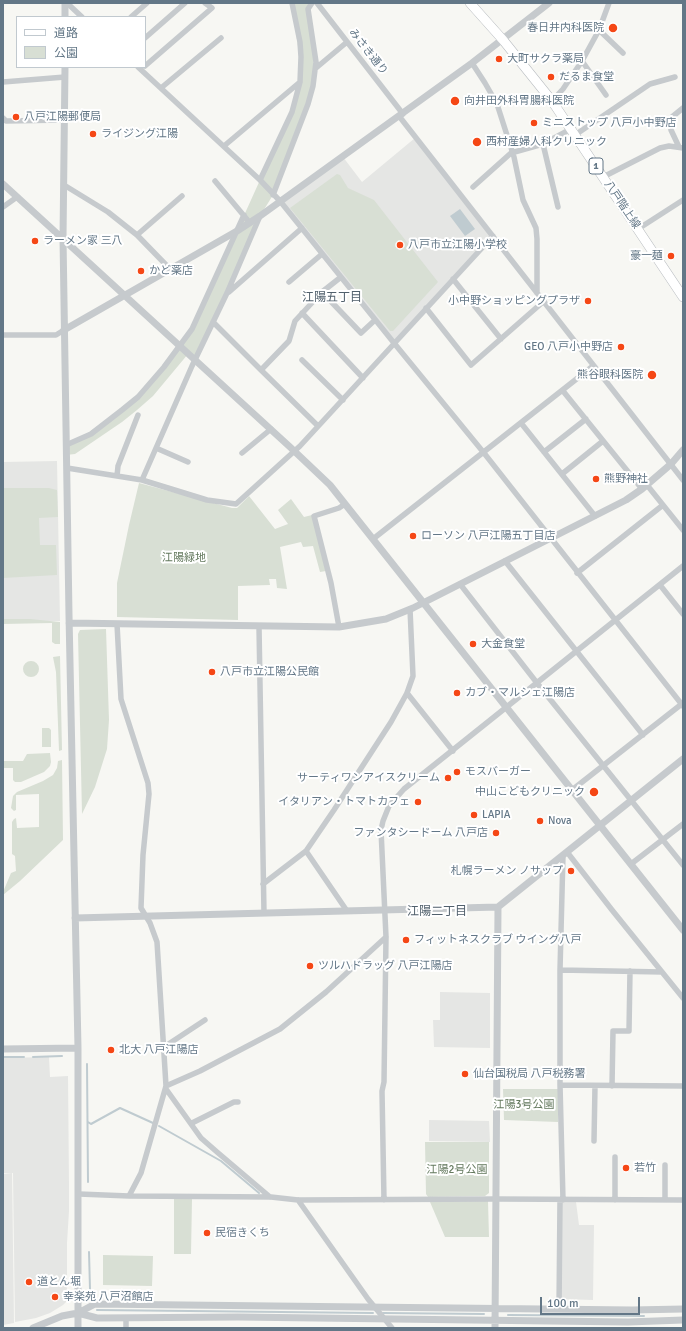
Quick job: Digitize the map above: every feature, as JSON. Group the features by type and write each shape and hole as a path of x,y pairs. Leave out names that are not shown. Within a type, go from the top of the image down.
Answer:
{"main road":[{"name":"八戸階上線","path":"470,3 503,40 552,101 683,296"}],"street":[{"path":"65,16 66,3"},
{"path":"66,3 81,16"},
{"path":"132,16 147,3"},
{"path":"146,37 185,3"},
{"path":"146,64 212,8 205,3"},
{"path":"260,180 292,112 300,82 302,57 292,3"},
{"path":"273,194 308,104 313,86 316,68 308,14 308,9 312,3"},
{"name":"みさき通り","path":"317,3 493,236 683,480"},
{"path":"3,335 56,334 171,270 237,231 401,115 503,40 549,3"},
{"path":"552,101 582,61 599,30 609,3"},
{"path":"599,30 624,53"},
{"path":"161,88 221,38"},
{"path":"316,68 347,42"},
{"path":"582,61 606,95"},
{"path":"472,63 497,104 513,152 524,200 536,228 537,293"},
{"path":"65,68 63,238 78,1048 78,1328"},
{"path":"143,68 161,88 260,180 280,201 484,453 550,539 682,704 572,790"},
{"path":"3,82 65,77"},
{"path":"473,187 513,152 543,144 573,132 650,84 675,77"},
{"path":"224,146 300,82"},
{"path":"681,148 671,130 670,122 672,117 683,108"},
{"path":"3,118 6,122 64,120"},
{"path":"543,144 558,207"},
{"path":"603,177 660,148 669,146 681,148"},
{"path":"216,181 250,223"},
{"path":"3,184 272,429 330,485 683,930"},
{"path":"64,185 108,212 137,235 171,270"},
{"path":"137,235 182,196"},
{"path":"3,207 17,197"},
{"path":"638,229 683,200"},
{"path":"66,445 90,434 122,410 150,384 180,346 192,329 244,215"},
{"path":"142,480 195,360 227,293 260,216"},
{"path":"227,293 302,228"},
{"path":"67,468 142,480 207,500 236,504 295,451 493,236"},
{"path":"289,282 322,254"},
{"path":"262,370 289,341 295,321 322,292 341,277"},
{"path":"453,278 501,339"},
{"path":"322,292 361,333 375,320"},
{"path":"426,308 471,365 544,301"},
{"path":"302,313 363,378"},
{"path":"214,322 318,426"},
{"path":"302,360 342,400"},
{"path":"373,539 593,366"},
{"path":"563,391 603,441 644,487 663,505 683,530"},
{"path":"117,476 118,466 138,414"},
{"path":"544,452 586,419"},
{"path":"521,423 595,516"},
{"path":"242,453 272,429"},
{"path":"562,474 603,441"},
{"path":"156,448 188,462"},
{"path":"69,623 339,627 386,619 423,603 626,500 671,464 683,450"},
{"path":"339,627 331,583 314,516 339,508 345,504"},
{"path":"577,573 663,505"},
{"path":"505,561 643,735"},
{"path":"384,1200 382,1091 384,1082 386,937 381,830 383,821 390,806 404,789 683,566"},
{"path":"460,584 537,683 683,865"},
{"path":"660,585 683,614"},
{"path":"263,884 306,851 391,722 407,693 413,676 410,609"},
{"path":"117,624 121,699 148,783 143,855 142,908 150,923 157,942 166,1087 141,1173 129,1196"},
{"path":"259,626 264,913"},
{"path":"407,693 453,751"},
{"path":"75,918 498,906 683,760"},
{"path":"631,864 683,824"},
{"path":"306,851 347,910"},
{"path":"559,1309 561,1200 560,970 565,854"},
{"path":"565,854 683,998"},
{"path":"496,1324 498,906"},
{"path":"166,1087 280,1029 326,992 386,937"},
{"path":"560,970 662,972"},
{"path":"612,1086 613,1031 629,1031 630,971"},
{"path":"164,1047 204,1020"},
{"path":"3,1049 78,1048"},
{"path":"560,1085 683,1086"},
{"path":"594,1141 595,1086"},
{"path":"166,1087 201,1138 270,1197"},
{"path":"192,1123 234,1102 238,1102"},
{"path":"614,1200 615,1157"},
{"path":"665,1165 665,1200"},
{"path":"79,1194 129,1196 270,1197 298,1200 683,1200"},
{"path":"298,1200 374,1307 392,1328"},
{"path":"33,1328 62,1316 78,1313 96,1304 632,1310 683,1309"},
{"path":"78,1313 97,1318 384,1319 496,1324 683,1320"},
{"path":"126,1318 126,1328"}],"shaded area":[{"name":"八戸市立江陽小学校","path":"415,138 493,236 394,343 280,201 343,157 362,182"},
{"path":"460,209 475,229 465,236 450,216"},
{"path":"57,461 60,621 3,621 3,462"},
{"path":"440,992 490,993 490,1048 434,1047 433,1020 440,1020"},
{"path":"49,1057 50,1077 68,1076 69,1211 67,1243 67,1301 50,1313 36,1318 15,1322 13,1173 3,1173 3,1058"},
{"path":"429,1120 489,1121 490,1142 429,1141"},
{"path":"12,1173 14,1323 3,1325 3,1174"},
{"path":"562,1202 576,1202 579,1225 594,1225 593,1300 561,1299"}],"green space":[{"path":"292,3 312,3 310,6 314,47 313,86 273,195 260,216 195,360 188,354 153,396 137,410 75,454 66,455 66,445 78,440 138,397 184,341 292,112 301,69"},
{"path":"337,174 340,175 348,188 374,200 438,282 393,331 390,331 290,208"},
{"name":"江陽緑地","path":"139,483 232,508 237,508 249,496 275,529 288,524 278,510 291,499 304,517 312,515 326,571 320,572 313,546 303,547 301,542 280,547 287,589 277,588 276,579 269,579 270,585 238,586 238,620 117,617 117,583"},
{"path":"3,488 49,488 57,490 58,517 39,518 40,545 56,545 57,575 3,578"},
{"path":"3,619 30,619 60,622 60,644 55,644 52,642 52,623 3,624"},
{"path":"106,629 109,720 107,749 95,787 82,814 78,634 80,630"},
{"path":"60,656 62,750 59,751 56,672 53,657"},
{"path":"31,661 37,663 39,669 37,675 31,677 25,675 23,669 25,663"},
{"path":"42,728 49,728 51,730 51,747 42,747"},
{"path":"50,753 50,766 44,772 21,782 15,782 13,780 13,768 3,768 3,761 23,761 27,754"},
{"path":"62,760 63,840 3,895 11,873 16,871 15,856 12,854 12,822 16,818 17,828 39,827 39,794 16,795 16,810 14,811 11,808 13,796 17,792 53,775 57,768 58,761"},
{"name":"江陽3号公園","path":"503,1089 558,1089 558,1122 504,1120"},
{"name":"江陽2号公園","path":"425,1142 489,1142 489,1193 485,1196 428,1197 426,1194"},
{"path":"174,1198 192,1199 191,1254 174,1254"},
{"name":"江陽2号公園","path":"488,1201 489,1237 445,1237 430,1202"},
{"path":"103,1255 153,1256 152,1286 103,1285"}],"waterway":[{"path":"33,1057 62,1056"},
{"path":"3,1057 24,1057"},
{"path":"87,1064 88,1182"},
{"path":"88,1122 91,1124 120,1108 153,1123"},
{"path":"159,1126 221,1161 259,1193"},
{"path":"89,1252 90,1289"},
{"path":"97,1310 373,1313"},
{"path":"383,1313 484,1314"},
{"path":"508,1315 644,1316"}],"place":[{"name":"春日井内科医院","path":"613,28"},
{"name":"大町サクラ薬局","path":"499,59"},
{"name":"だるま食堂","path":"551,77"},
{"name":"向井田外科胃腸科医院","path":"455,101"},
{"name":"八戸江陽郵便局","path":"16,117"},
{"name":"ミニストップ 八戸小中野店","path":"534,123"},
{"name":"ライジング江陽","path":"93,134"},
{"name":"西村産婦人科クリニック","path":"477,142"},
{"name":"ラーメン家 三八","path":"35,241"},
{"name":"八戸市立江陽小学校","path":"400,245"},
{"name":"豪一麺","path":"671,256"},
{"name":"かど薬店","path":"141,271"},
{"name":"小中野ショッピングプラザ","path":"588,301"},
{"name":"GEO 八戸小中野店","path":"621,347"},
{"name":"熊谷眼科医院","path":"652,375"},
{"name":"熊野神社","path":"596,479"},
{"name":"ローソン 八戸江陽五丁目店","path":"413,536"},
{"name":"大金食堂","path":"473,644"},
{"name":"八戸市立江陽公民館","path":"212,672"},
{"name":"カブ・マルシェ江陽店","path":"457,693"},
{"name":"モスバーガー","path":"457,772"},
{"name":"サーティワンアイスクリーム","path":"448,778"},
{"name":"中山こどもクリニック","path":"594,792"},
{"name":"イタリアン・トマトカフェ","path":"418,802"},
{"name":"LAPIA","path":"474,815"},
{"name":"Nova","path":"540,821"},
{"name":"ファンタシードーム 八戸店","path":"496,833"},
{"name":"札幌ラーメン ノサップ","path":"571,871"},
{"name":"フィットネスクラブ ウイング八戸","path":"406,940"},
{"name":"ツルハドラッグ 八戸江陽店","path":"310,966"},
{"name":"北大 八戸江陽店","path":"111,1050"},
{"name":"仙台国税局 八戸税務署","path":"465,1074"},
{"name":"若竹","path":"626,1168"},
{"name":"民宿きくち","path":"207,1233"},
{"name":"道とん堀","path":"29,1282"},
{"name":"幸楽苑 八戸沼館店","path":"55,1297"}],"district":[{"name":"江陽五丁目","path":"332,298"},
{"name":"江陽二丁目","path":"437,912"}]}
